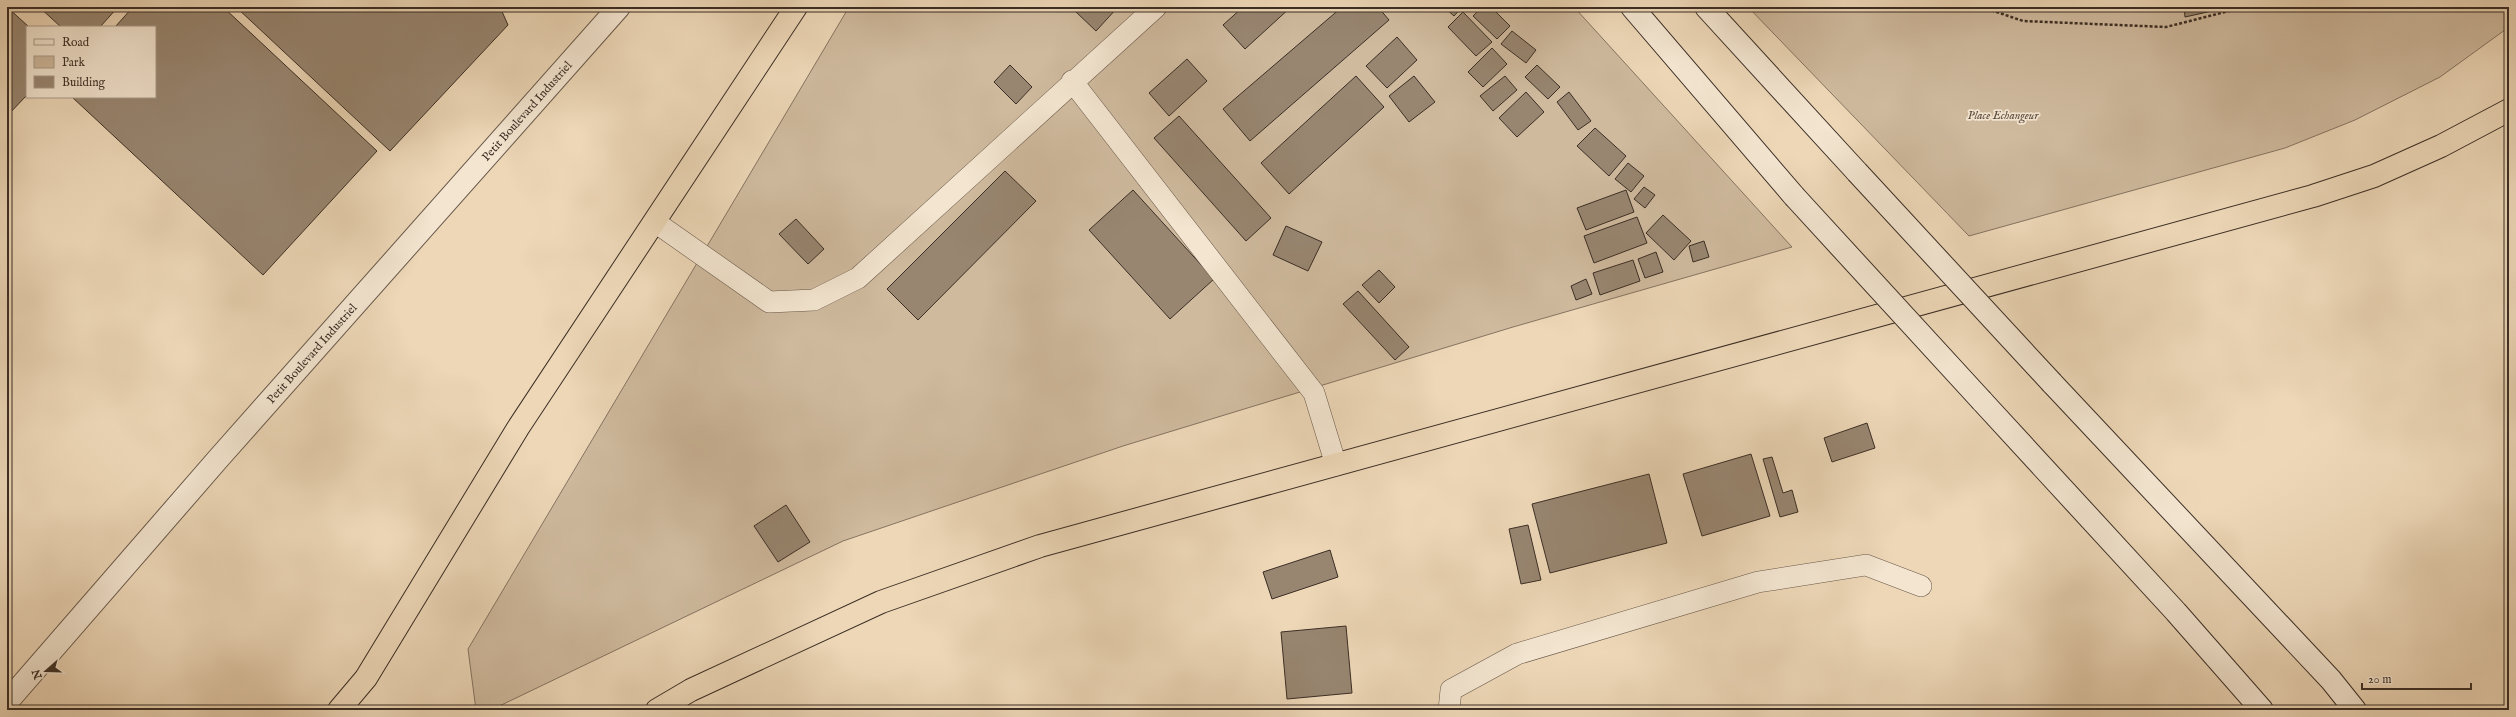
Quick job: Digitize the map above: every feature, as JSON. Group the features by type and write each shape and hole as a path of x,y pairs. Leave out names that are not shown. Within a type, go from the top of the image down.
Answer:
{"highway":[{"path":"339,710 366,678 518,428 796,7"},
{"path":"657,710 691,690 881,602 1040,546 1336,466 2313,196 2388,170 2441,146 2509,110"}],"main road":[{"name":"Petit Boulevard Industriel","path":"7,702 218,459 619,7"},
{"path":"1632,7 1794,196 2176,612 2262,710"},
{"path":"1706,7 2052,383 2331,680 2355,710"}],"lane":[{"path":"654,222 769,302 814,300 858,278 1072,81 1156,7"},
{"path":"1072,81 1314,393 1336,466"},
{"path":"1449,710 1451,690 1517,654 1758,582 1866,565 1921,586"}],"path":[{"path":"1982,7 2023,21 2166,27 2245,7"}],"green space":[{"path":"849,7 1574,7 1792,247 1513,327 1123,446 843,541 491,710 476,710 468,649"},
{"name":"Place Echangeur","path":"1748,7 2509,7 2509,27 2440,77 2355,120 2285,148 1969,236"}],"building":[{"path":"7,7 28,26 26,26 26,96 7,116"},
{"path":"39,7 118,7 101,26 60,26"},
{"path":"133,7 223,7 377,151 263,275 73,98 156,98 156,26 116,26"},
{"path":"236,7 500,7 508,25 390,151"},
{"path":"1078,7 1118,7 1096,31 1075,11"},
{"path":"1243,7 1291,7 1245,49 1223,25"},
{"path":"1342,7 1378,7 1389,20 1250,141 1223,109"},
{"path":"1444,7 1462,7 1454,16"},
{"path":"1482,7 1491,7 1510,26 1497,39 1473,16"},
{"path":"2184,7 2230,7 2185,17"},
{"path":"1463,12 1492,42 1476,56 1448,27"},
{"path":"1512,31 1536,50 1526,63 1501,44"},
{"path":"1397,37 1417,60 1387,88 1366,66"},
{"path":"1492,48 1507,64 1483,87 1468,72"},
{"path":"1187,59 1207,81 1169,116 1149,93"},
{"path":"1010,65 1032,87 1016,104 994,82"},
{"path":"1537,65 1560,87 1548,99 1525,77"},
{"path":"1356,76 1384,107 1289,194 1261,163"},
{"path":"1414,76 1435,102 1409,122 1389,96"},
{"path":"1505,76 1517,90 1493,111 1480,96"},
{"path":"1526,92 1544,112 1517,137 1499,118"},
{"path":"1569,92 1591,121 1578,130 1557,102"},
{"path":"1179,116 1271,218 1246,241 1154,138"},
{"path":"1595,128 1626,156 1609,176 1577,146"},
{"path":"1628,163 1644,176 1631,192 1615,179"},
{"path":"1005,171 1036,201 918,320 887,289"},
{"path":"1644,187 1655,195 1645,208 1634,199"},
{"path":"1133,190 1214,279 1170,319 1089,230"},
{"path":"1626,190 1634,212 1586,230 1577,208"},
{"path":"1663,215 1691,241 1674,260 1646,233"},
{"path":"1637,217 1647,243 1594,263 1584,236"},
{"path":"796,219 824,249 808,264 779,234"},
{"path":"1286,226 1322,242 1308,271 1273,255"},
{"path":"1704,241 1709,257 1693,262 1689,246"},
{"path":"1656,252 1663,272 1645,278 1638,259"},
{"path":"1633,260 1640,281 1600,295 1593,273"},
{"path":"1379,270 1395,287 1379,303 1362,285"},
{"path":"1586,279 1592,294 1576,300 1571,286"},
{"path":"1358,291 1409,347 1395,360 1343,304"},
{"path":"1867,423 1875,448 1832,462 1824,438"},
{"path":"1751,454 1770,516 1702,536 1683,474"},
{"path":"1772,457 1783,493 1792,490 1798,512 1780,517 1763,459"},
{"path":"1649,474 1667,543 1550,573 1532,504"},
{"path":"786,505 810,542 778,562 754,526"},
{"path":"1528,525 1541,580 1521,584 1509,529"},
{"path":"1330,550 1338,577 1272,599 1263,572"},
{"path":"1346,626 1352,693 1287,699 1281,632"}]}
